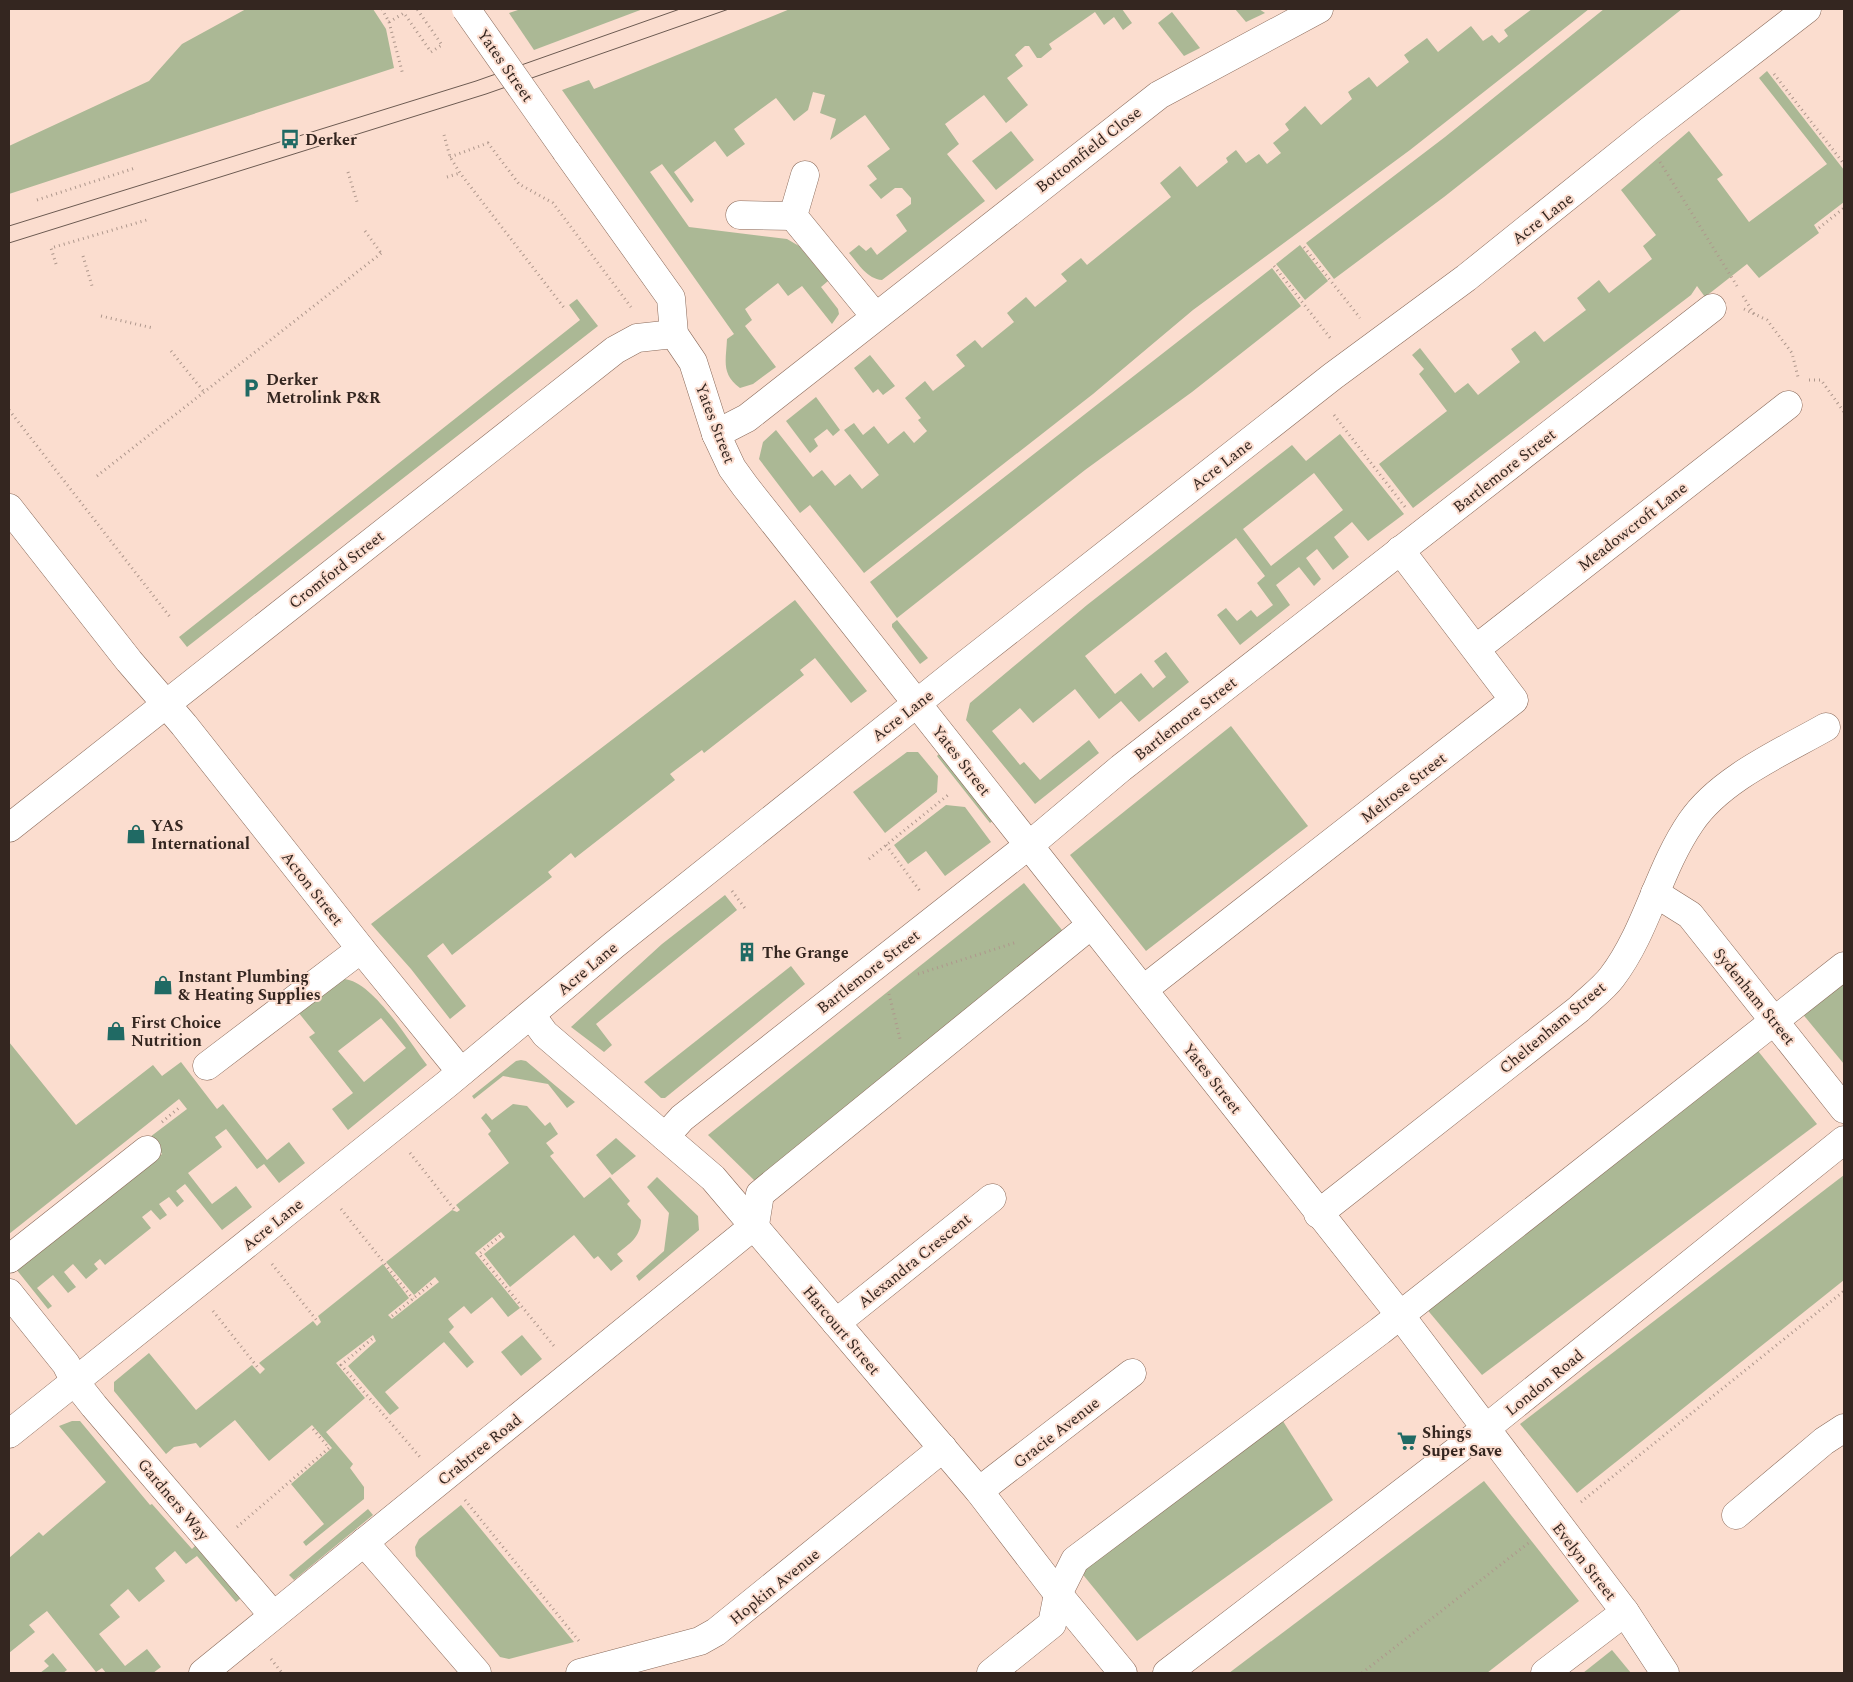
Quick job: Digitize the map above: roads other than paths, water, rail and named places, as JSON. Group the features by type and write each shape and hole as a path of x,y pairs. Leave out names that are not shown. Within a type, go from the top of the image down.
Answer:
{"street":[{"name":"Yates Street","path":"466,9 671,298 674,334 693,362 716,434 732,468 1144,990 1318,1214 1400,1315 1485,1429"},
{"name":"Bottomfield Close","path":"716,434 747,418 1159,95 1318,9"},
{"name":"Acre Lane","path":"9,1434 462,1072 614,945 916,703 1333,376 1466,278 1807,9"},
{"path":"793,216 805,175"},
{"path":"740,216 793,216"},
{"path":"793,216 875,316"},
{"name":"Bartlemore Street","path":"665,1137 682,1118 1121,768 1712,308"},
{"name":"Cromford Street","path":"9,828 165,703 615,350 637,338 674,334"},
{"name":"Meadowcroft Lane","path":"1476,648 1788,405"},
{"name":"Acton Street","path":"9,508 361,949 462,1072"},
{"name":"Melrose Street","path":"1144,990 1514,700 1400,550"},
{"name":"Cheltenham Street","path":"1318,1214 1579,1009 1611,978 1633,940 1666,867 1692,821 1732,780 1826,727"},
{"name":"Sydenham Street","path":"1655,893 1690,916 1844,1109"},
{"path":"755,1225 760,1194 1092,925"},
{"path":"207,1066 361,949"},
{"path":"991,1673 1052,1624 1058,1594 1075,1560 1400,1315 1844,966"},
{"name":"Harcourt Street","path":"531,1015 545,1034 713,1178 755,1225 979,1491 1058,1594 1122,1673"},
{"name":"London Road","path":"1167,1673 1485,1429 1844,1140"},
{"path":"9,1259 147,1150"},
{"name":"Alexandra Crescent","path":"836,1323 992,1198"},
{"name":"Crabtree Road","path":"203,1673 755,1225"},
{"name":"Gardners Way","path":"9,1293 66,1364 75,1382 273,1615"},
{"name":"Gracie Avenue","path":"979,1491 1132,1373"},
{"path":"1736,1515 1824,1441 1844,1428"},
{"name":"Evelyn Street","path":"1485,1429 1625,1612 1545,1673"},
{"name":"Hopkin Avenue","path":"580,1673 700,1641 716,1632 943,1448"},
{"path":"364,1542 477,1673"},
{"path":"1625,1612 1665,1673"}],"tram line":[{"path":"9,226 476,81 680,9"},
{"path":"9,243 486,94 729,9"}],"place":[{"name":"Derker","path":"290,139"},
{"name":"Derker Metrolink P&R","path":"251,388"},
{"name":"YAS International","path":"136,834"},
{"name":"The Grange","path":"747,952"},
{"name":"Instant Plumbing & Heating Supplies","path":"163,985"},
{"name":"First Choice Nutrition","path":"116,1031"},
{"name":"Shings Super Save","path":"1407,1441"}]}
